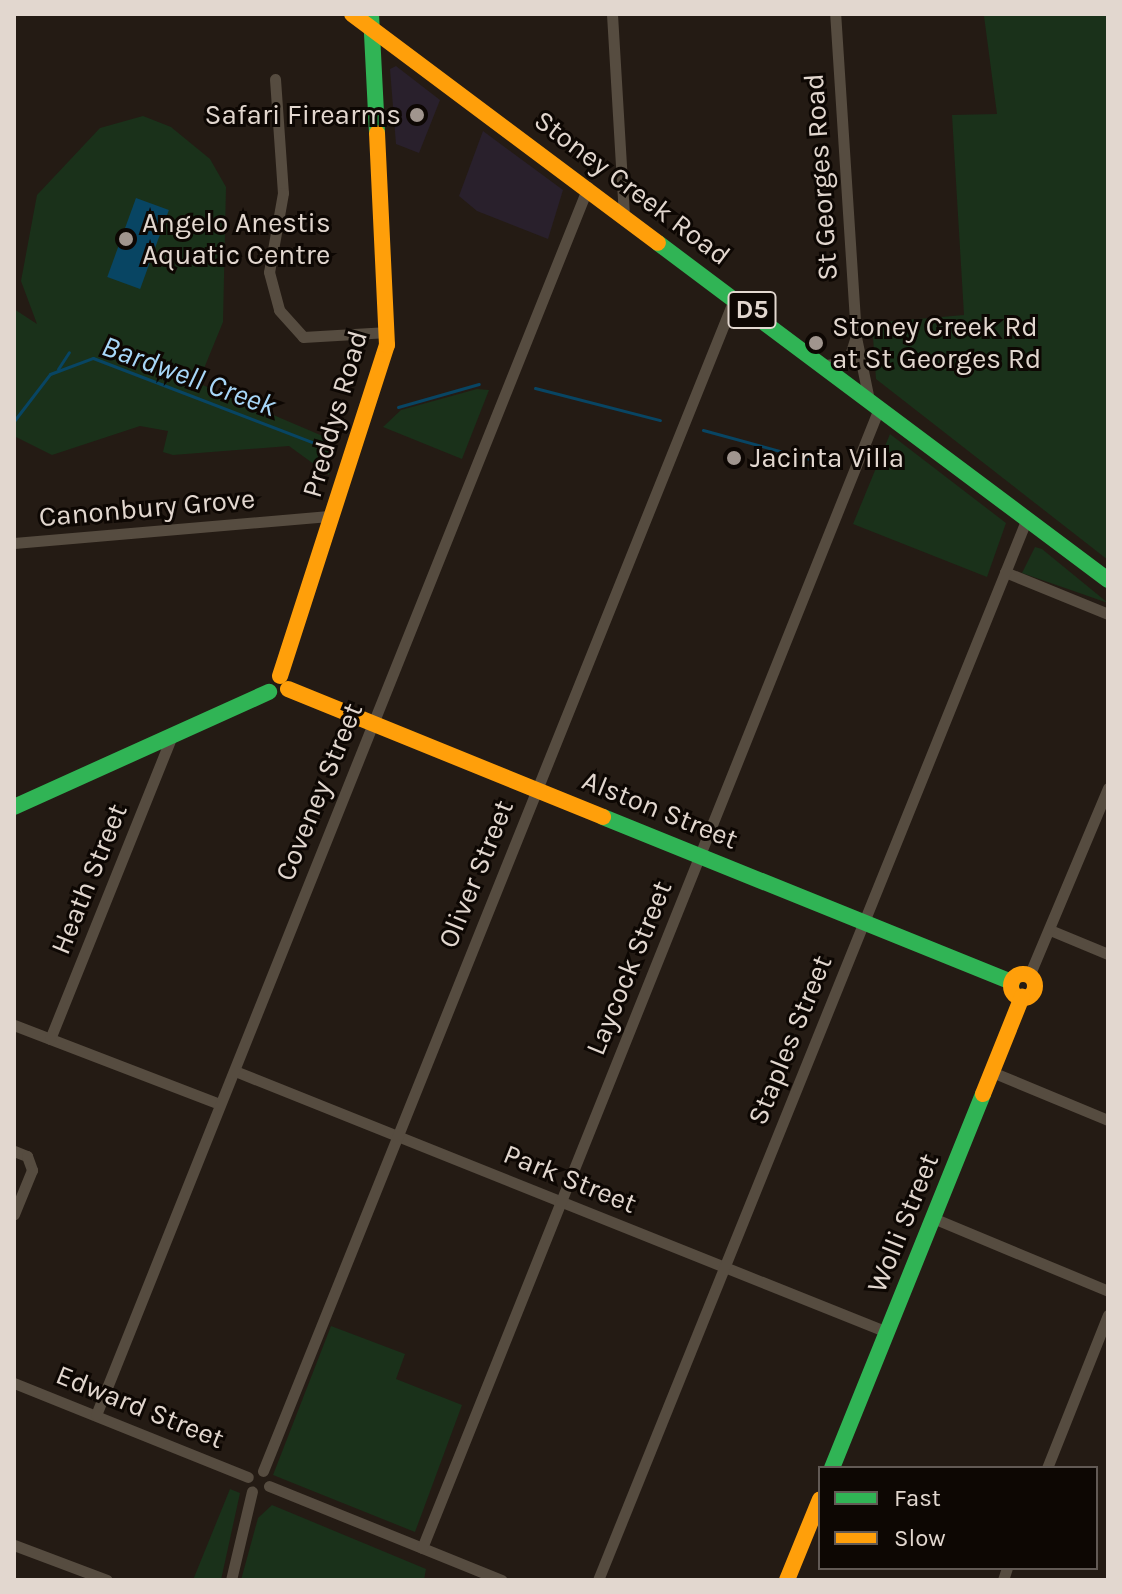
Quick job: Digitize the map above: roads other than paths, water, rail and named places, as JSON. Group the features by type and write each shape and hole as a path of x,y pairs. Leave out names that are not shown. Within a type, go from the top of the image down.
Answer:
{"main road":[{"name":"Stoney Creek Road","path":"352,14 371,21 1108,580"},
{"name":"Preddys Road","path":"171,738 269,692 268,682 284,683 388,332 371,21"},
{"name":"Alston Street","path":"284,683 372,722 1012,982"},
{"path":"14,807 171,738"},
{"path":"1022,997 1012,982 1029,976"},
{"name":"Wolli Street","path":"833,1466 1022,997 1034,990 1029,976"},
{"path":"787,1580 818,1504"}],"street":[{"path":"612,14 624,214"},
{"name":"St Georges Road","path":"835,14 856,336 874,400"},
{"path":"275,79 283,193 269,272 279,310 303,337 388,332"},
{"name":"Coveney Street","path":"96,1415 217,1103 235,1071 588,187"},
{"name":"Oliver Street","path":"263,1471 735,297"},
{"path":"826,365 848,362 856,336"},
{"name":"Laycock Street","path":"422,1548 700,854 874,400"},
{"name":"Canonbury Grove","path":"14,543 332,516"},
{"name":"Staples Street","path":"598,1580 1027,518"},
{"path":"1005,572 1108,614"},
{"name":"Heath Street","path":"50,1039 171,738"},
{"path":"1029,976 1108,788"},
{"path":"1050,930 1108,954"},
{"path":"14,1025 217,1103"},
{"name":"Park Street","path":"235,1071 887,1332"},
{"path":"992,1072 1108,1120"},
{"path":"14,1151 27,1156 32,1170 14,1214"},
{"path":"933,1218 1108,1291"},
{"path":"1048,1466 1108,1315"},
{"name":"Edward Street","path":"14,1383 248,1477"},
{"path":"231,1580 252,1491 248,1477 263,1471 269,1486"},
{"path":"252,1491 269,1486 502,1580"},
{"path":"14,1545 107,1580"}],"water":[{"path":"136,198 169,210 140,289 107,277"}],"waterway":[{"path":"58,369 69,352"},
{"name":"Bardwell Creek","path":"14,421 50,374 93,358 325,447"},
{"name":"Bardwell Creek","path":"398,407 479,384"},
{"name":"Bardwell Creek","path":"535,388 660,420"},
{"name":"Bardwell Creek","path":"703,430 831,465"}],"place":[{"name":"Safari Firearms","path":"417,115"},
{"name":"Angelo Anestis Aquatic Centre","path":"126,239"},
{"name":"Stoney Creek Rd at St Georges Rd","path":"816,343"},
{"name":"Jacinta Villa","path":"734,458"}]}
